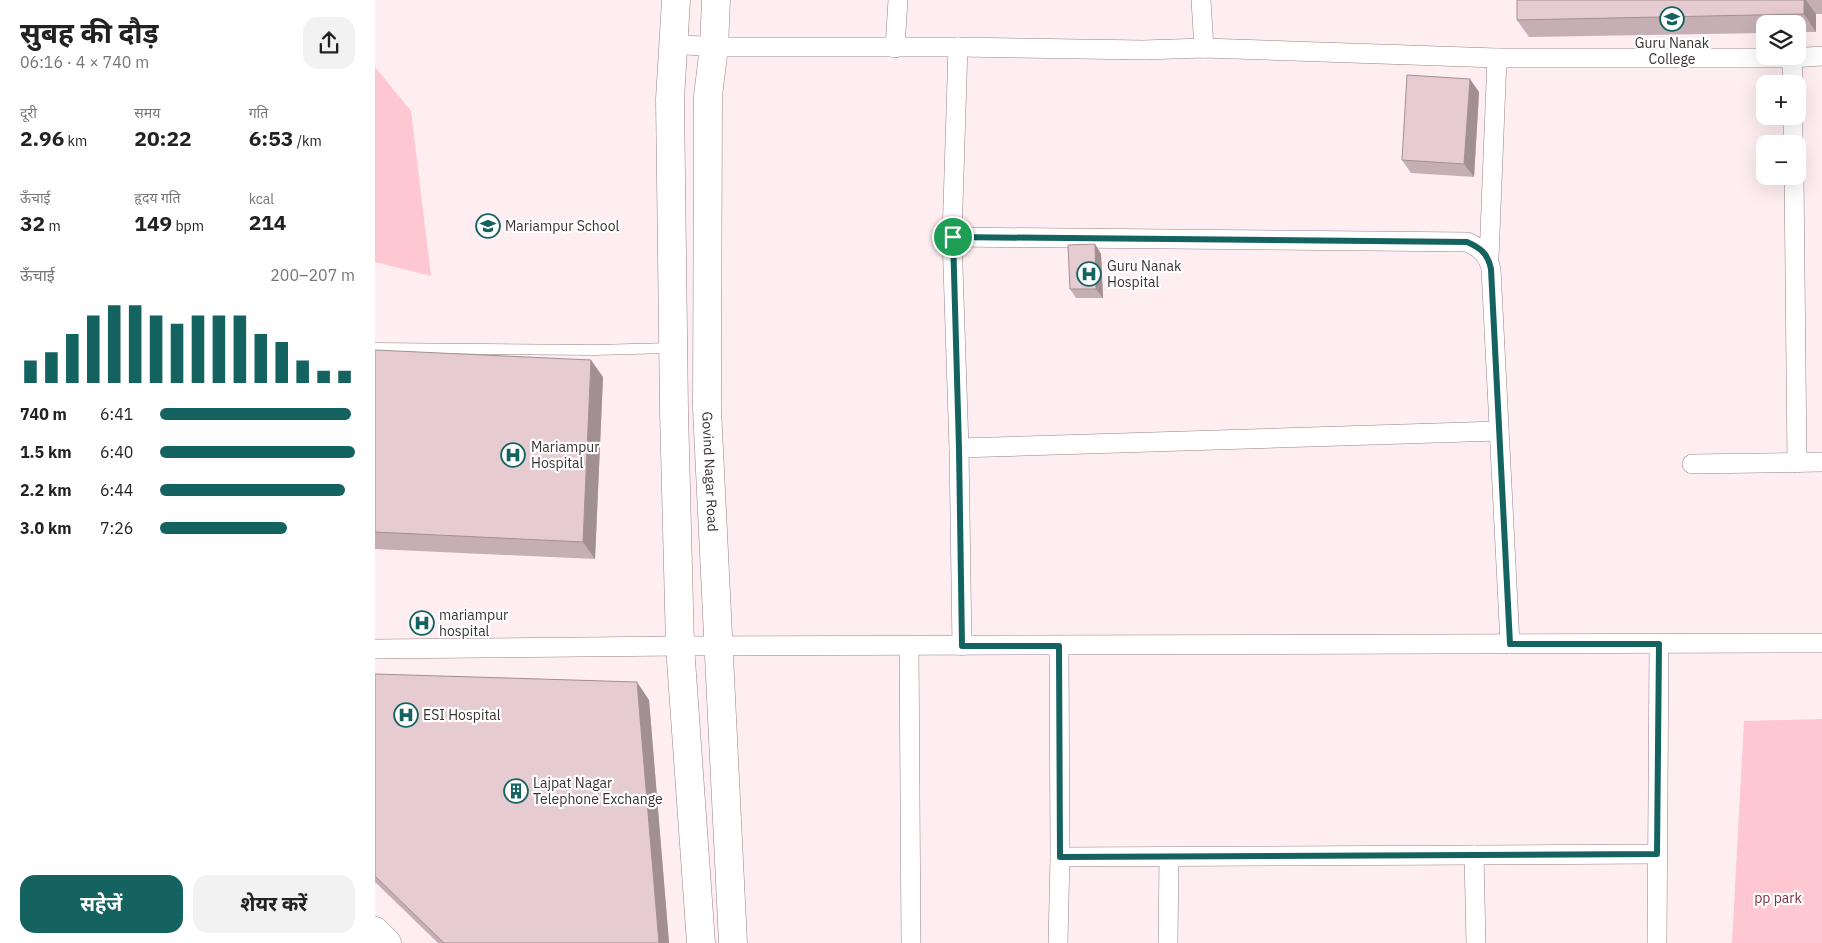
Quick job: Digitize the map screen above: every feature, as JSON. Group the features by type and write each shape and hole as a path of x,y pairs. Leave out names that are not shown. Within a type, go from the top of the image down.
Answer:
{"main road":[{"path":"676,0 670,99 673,348 680,646 701,943"},
{"name":"Govind Nagar Road","path":"716,0 714,47 708,96 707,409 733,943"},
{"path":"375,931 387,943"}],"street":[{"path":"895,48 898,0"},
{"path":"1201,0 1204,48"},
{"path":"673,44 714,47 958,47 1143,50 1204,48 1497,58 1756,58"},
{"path":"958,47 953,237 962,646"},
{"path":"1806,57 1822,56"},
{"path":"1497,58 1489,258 1510,644"},
{"path":"1793,185 1797,463"},
{"path":"953,237 1467,242 1479,247 1489,258"},
{"path":"959,448 1499,431"},
{"path":"1692,464 1822,462"},
{"path":"375,649 680,646 1822,643"},
{"path":"1657,943 1659,644"},
{"path":"909,646 911,943"},
{"path":"1059,646 1059,943"},
{"path":"1060,857 1657,854"},
{"path":"1474,855 1477,943"},
{"path":"1168,943 1169,857"}],"lane":[{"path":"375,348 594,350 673,348"}],"green space":[{"path":"375,67 411,111 431,276 375,262"},
{"name":"pp park","path":"1822,719 1822,943 1732,943 1744,721"}],"building":[{"path":"1517,0 1804,0 1804,14 1517,20"},
{"path":"1407,75 1470,79 1464,164 1402,160"},
{"path":"1095,244 1096,289 1070,289 1068,245"},
{"path":"375,350 591,360 583,542 375,532"},
{"name":"Lajpat Nagar Telephone Exchange","path":"375,674 637,682 659,943 444,943 375,876"}],"place":[{"name":"Guru Nanak College","path":"1672,19"},
{"name":"Mariampur School","path":"488,226"},
{"name":"Guru Nanak Hospital","path":"1089,274"},
{"name":"Mariampur Hospital","path":"513,455"},
{"name":"mariampur hospital","path":"422,623"},
{"name":"ESI Hospital","path":"406,715"},
{"name":"Lajpat Nagar Telephone Exchange","path":"516,791"}],"route":[{"path":"953,237 1467,242 1479,247 1489,258 1491,269 1510,644 1659,644 1657,854 1060,857 1059,646 962,646 953,237"}]}
